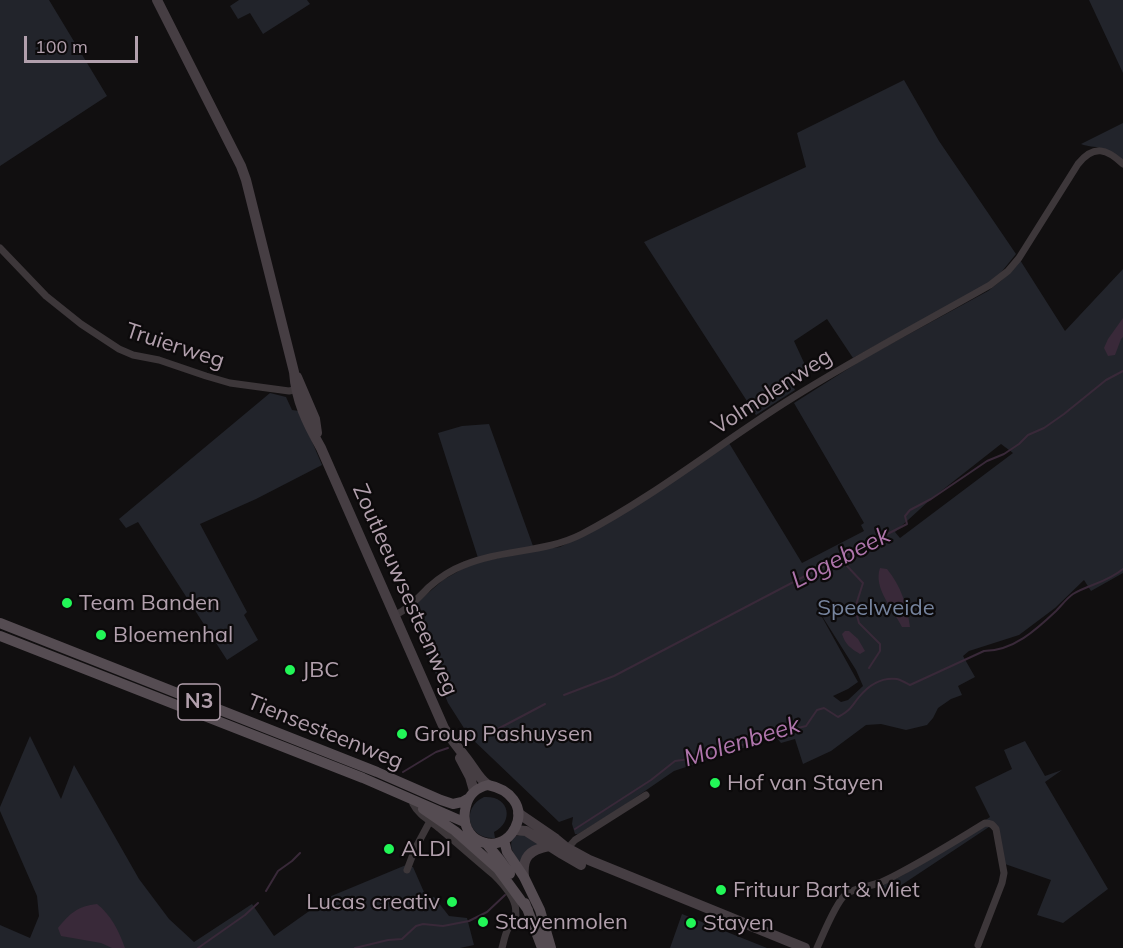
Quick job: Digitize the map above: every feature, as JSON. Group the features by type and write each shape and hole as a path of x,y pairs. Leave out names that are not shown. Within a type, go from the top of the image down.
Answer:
{"main road":[{"name":"Tiensesteenweg","path":"0,623 377,772 441,800 453,804 462,802 471,794"},
{"name":"Tiensesteenweg","path":"0,636 363,778 464,822"},
{"name":"N3","path":"471,794 488,785"},
{"path":"486,843 498,843 514,831 518,813 513,798 507,791 488,785"},
{"path":"464,822 471,794"},
{"path":"402,796 441,821 489,860 507,880 528,910"},
{"name":"N3","path":"464,822 474,838 486,843 500,860 523,895 542,948"},
{"path":"504,840 507,852 524,878 540,910 551,948"}],"street":[{"name":"Zoutleeuwsesteenweg","path":"157,0 246,180 299,389 301,407 444,728 488,785"},
{"name":"Volmolenweg","path":"394,616 408,608 437,580 461,566 495,555 561,543 583,533 675,478 787,401 865,354 990,285 1008,271 1018,258 1078,164 1087,154 1103,151 1110,153 1123,164"},
{"name":"Truierweg","path":"0,248 46,296 81,324 119,349 230,383 286,390 299,389"},
{"name":"Zoutleeuwsesteenweg","path":"456,746 460,760 470,777 471,794"},
{"path":"564,851 575,840 646,795"},
{"name":"Tiensesteenweg","path":"413,804 421,815 460,845 502,883 515,905 516,920"},
{"path":"518,813 556,839 564,851"},
{"path":"407,870 430,821"},
{"path":"817,948 844,896 858,889 881,883 905,871 985,823 989,823 996,829 1004,873 978,945"},
{"path":"514,831 526,831 549,846 564,851 586,867 660,895 689,902 805,948"},
{"path":"524,878 523,866 529,854 536,849 549,846"},
{"path":"502,948 510,924 516,920 534,925"}],"green space":[{"path":"0,0 49,0 107,96 0,166"},
{"path":"239,0 307,0 310,4 263,34 250,13 238,19 230,6"},
{"path":"1089,0 1123,0 1123,73"},
{"path":"904,80 939,141 1016,254 999,275 985,285 853,358 827,319 794,341 806,367 789,379 795,390 756,415 644,242 806,167 797,133"},
{"path":"1123,123 1123,161 1104,149 1081,144"},
{"name":"Speelweide","path":"1020,260 1065,331 1123,269 1123,573 1091,591 1084,580 1055,608 1019,635 969,651 963,656 975,677 958,686 962,695 938,708 927,725 906,730 881,724 866,725 831,751 803,764 795,739 781,743 776,737 674,771 578,834 575,834 572,824 573,817 559,822 469,736 448,703 417,629 411,608 443,580 471,564 534,550 560,547 729,443 802,563 864,531 861,525 864,523 794,403 865,358 988,291 1002,280","holes":["1001,444 1013,453 900,538 895,532 931,499","817,608 856,670 863,686 848,700 841,702 833,696 858,682"]},
{"path":"270,393 286,397 292,410 299,411 322,465 256,499 200,524 247,612 244,615 258,640 227,660 138,522 126,528 119,519"},
{"path":"489,424 533,546 478,558 438,433 462,426"},
{"path":"30,736 61,799 74,765 139,879 169,919 194,942 252,904 274,936 329,897 406,865 413,867 427,899 434,897 449,916 467,918 474,945 460,948 0,948 0,925 30,938 39,916 37,896 0,811"},
{"path":"1025,741 1045,776 1062,770 1045,782 1108,889 1063,923 1037,915 1051,880 1005,864 995,823 897,888 882,893 880,887 905,874 990,817 975,787 1012,769 1004,750"},
{"path":"484,797 499,800 504,804 506,810 505,822 494,832 495,838 479,834 470,822 472,808"},
{"path":"523,834 542,844 520,863 511,844 513,837"},
{"name":"Stayen","path":"682,914 767,948 670,948"}],"shaded area":[{"path":"1123,318 1123,337 1115,355 1108,356 1104,348"},
{"path":"880,568 887,569 900,589 910,627 902,627 885,598 879,583"},
{"path":"849,631 858,639 865,651 860,654 849,646 842,634"},
{"path":"97,904 114,924 125,948 112,948 101,943 61,936 58,928 71,914 85,906"}],"waterway":[{"name":"Logebeek","path":"564,695 614,676 907,524 905,516 910,510 931,499 987,461 1004,454 1028,435 1044,428 1106,380 1123,371"},
{"path":"847,566 863,583 855,608 859,623 880,644 880,651 869,668"},
{"name":"Molenbeek","path":"575,829 651,780 675,761 712,756 770,735 806,726 817,710 824,708 838,717 848,711 866,689 875,683 897,679 910,685 984,651 995,650 1014,643 1040,625 1073,594 1123,569"},
{"name":"Logebeek","path":"483,735 545,704"},
{"name":"Logebeek","path":"403,772 436,752 448,748"},
{"name":"Logebeek","path":"266,891 278,871 300,853"},
{"name":"Molenbeek","path":"355,948 402,939 416,926 423,924 443,926 469,921 487,912 505,895"},
{"name":"Logebeek","path":"198,948 245,915 258,903"}],"place":[{"name":"Team Banden","path":"67,603"},
{"name":"Bloemenhal","path":"101,635"},
{"name":"JBC","path":"290,670"},
{"name":"Group Pashuysen","path":"402,734"},
{"name":"Hof van Stayen","path":"715,783"},
{"name":"ALDI","path":"389,849"},
{"name":"Frituur Bart & Miet","path":"721,890"},
{"name":"Lucas creativ","path":"452,902"},
{"name":"Stayenmolen","path":"483,922"},
{"name":"Stayen","path":"691,923"}]}
